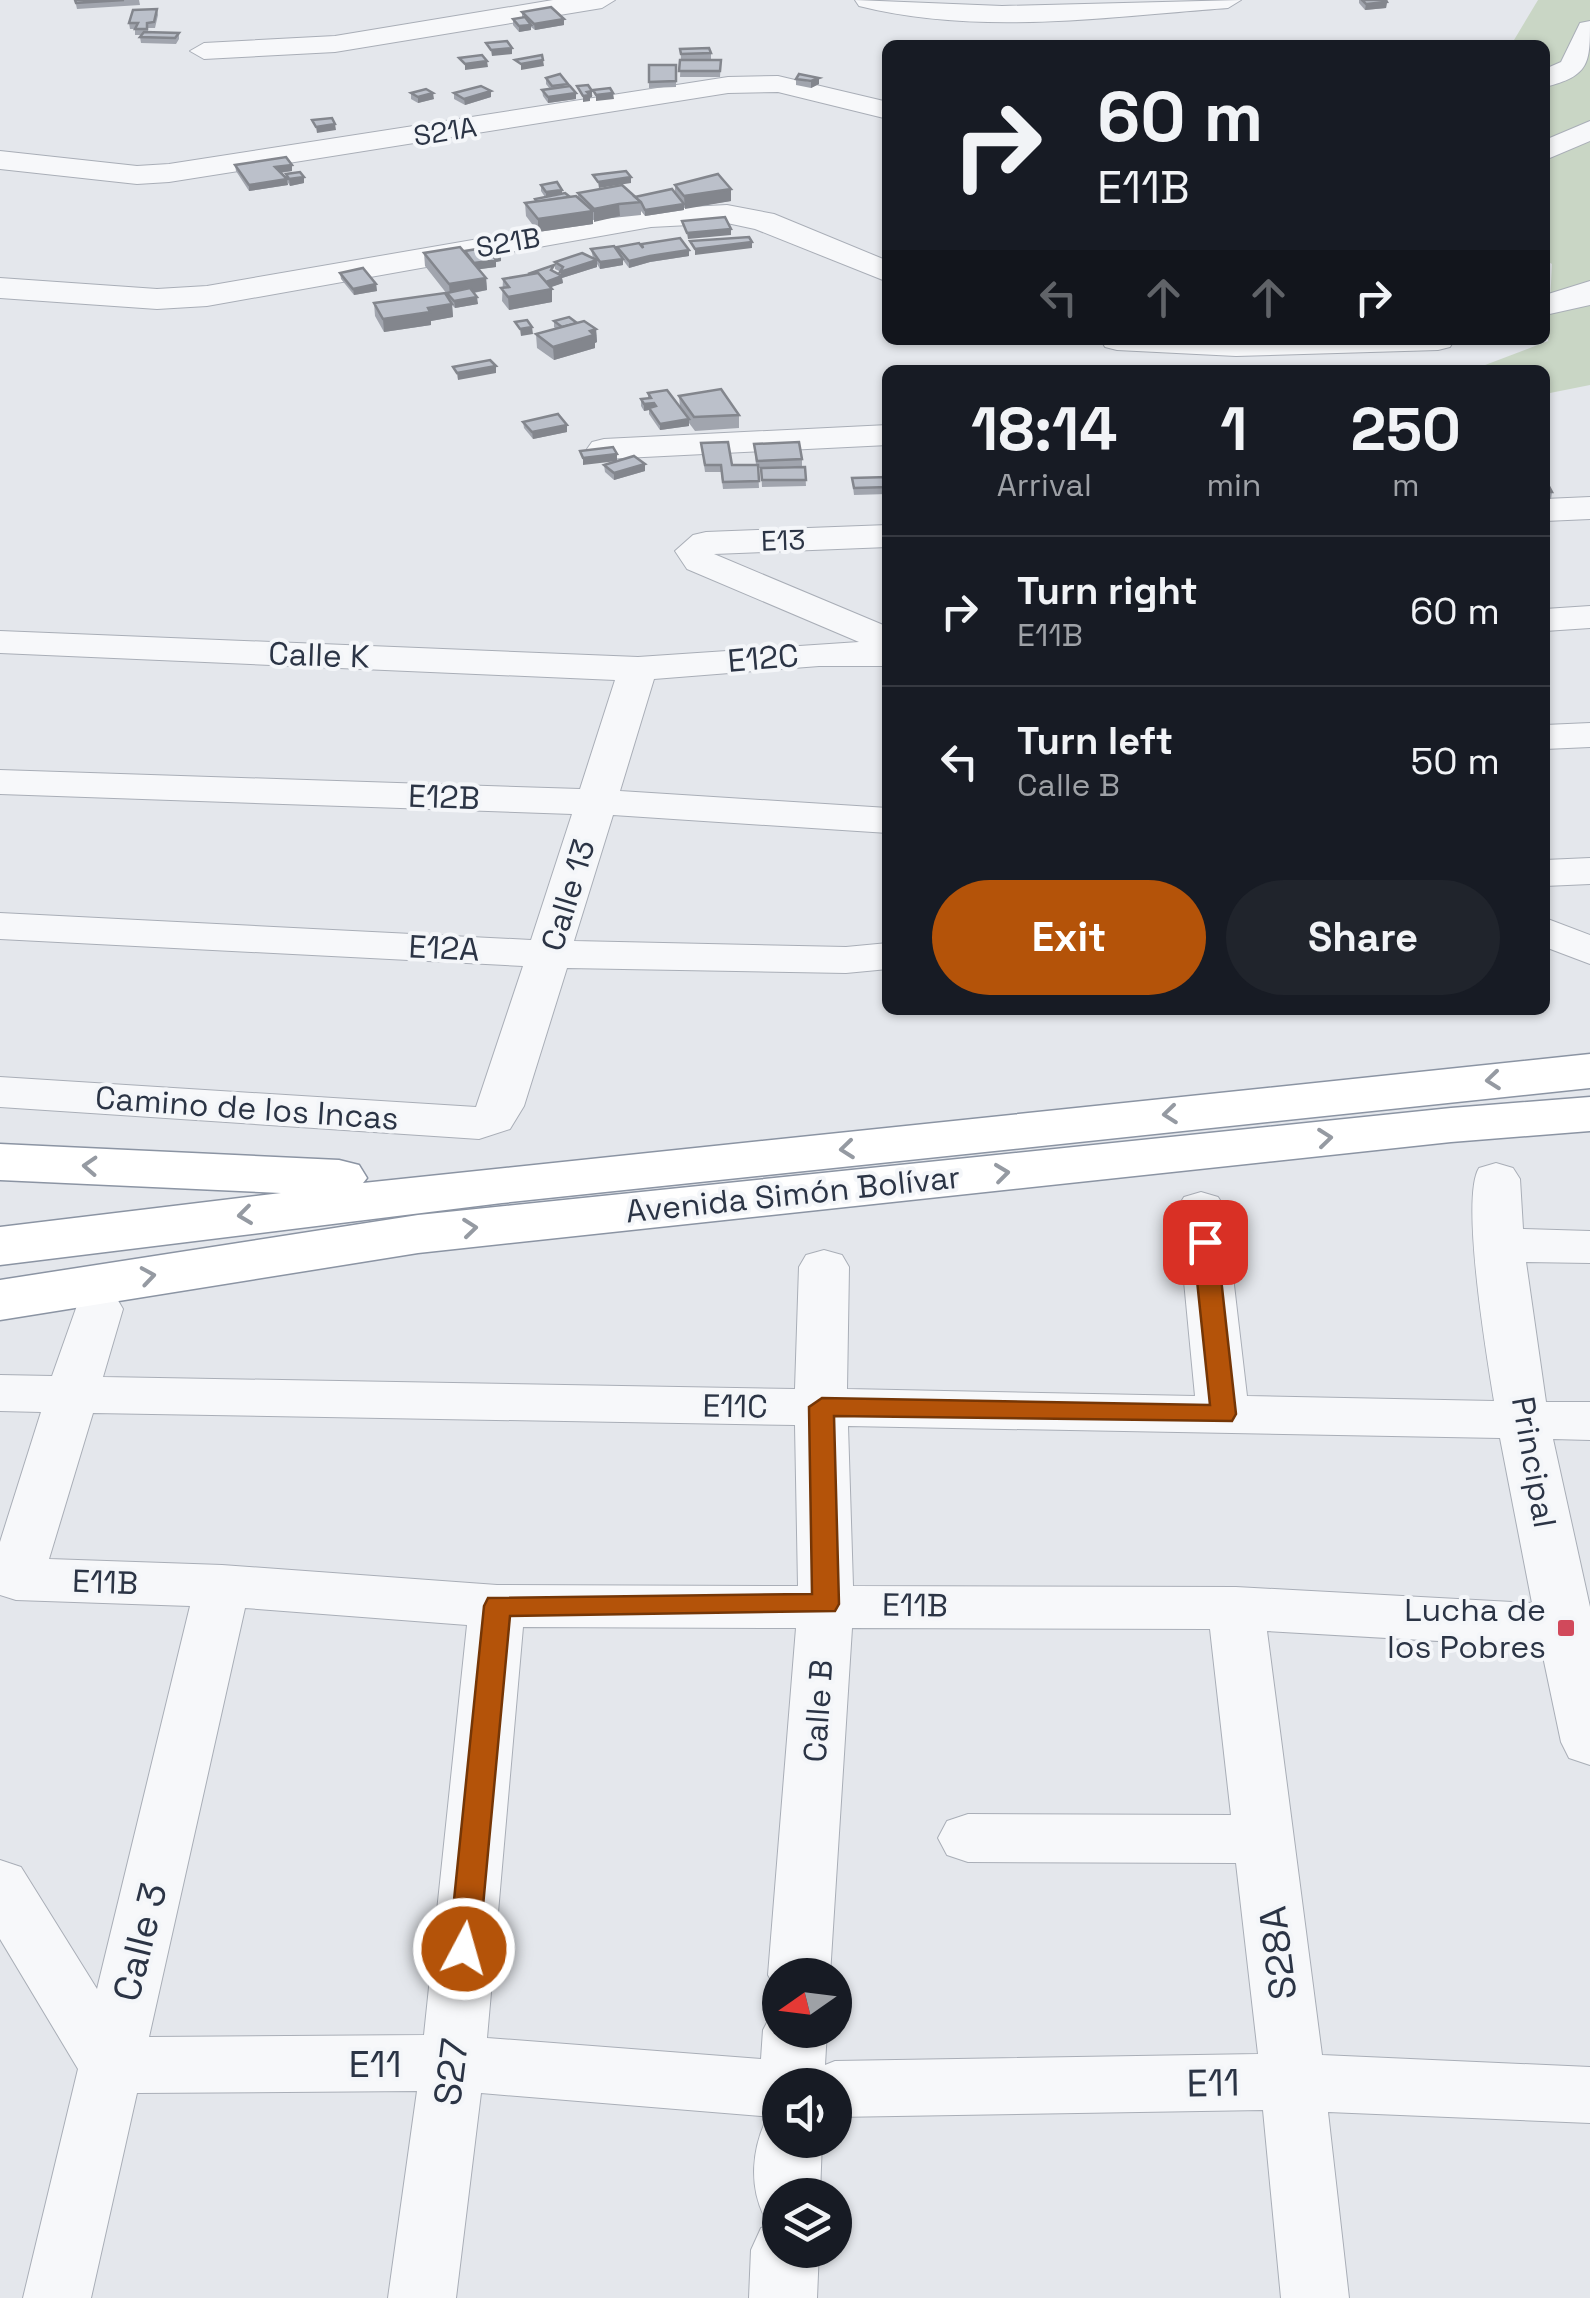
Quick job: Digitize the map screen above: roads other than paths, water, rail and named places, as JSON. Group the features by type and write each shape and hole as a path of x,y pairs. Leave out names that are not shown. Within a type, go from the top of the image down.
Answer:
{"highway":[{"name":"Avenida Simón Bolívar","path":"0,1246 502,1186 1590,1071"},
{"name":"Avenida Simón Bolívar","path":"0,1300 418,1234 897,1186 1394,1130 1590,1114"},
{"path":"0,1162 502,1186"}],"street":[{"path":"204,51 335,44 602,0"},
{"path":"868,0 938,13 999,16 1228,0"},
{"path":"1550,77 1572,67 1590,29"},
{"name":"S21A","path":"0,160 138,175 169,172 728,85 778,84 882,109"},
{"path":"1550,149 1590,130"},
{"name":"S21B","path":"0,288 157,299 207,296 651,218 727,214 762,221 882,271"},
{"path":"1550,304 1577,299 1590,291"},
{"path":"1216,345 1270,345"},
{"path":"604,449 882,435"},
{"path":"1550,510 1590,508"},
{"name":"E13","path":"882,536 706,544 693,551 700,560 882,638"},
{"path":"1550,620 1590,617"},
{"name":"Calle K","path":"0,642 638,669"},
{"name":"E12C","path":"638,669 819,654 882,654"},
{"name":"Calle 13","path":"492,1118 501,1106 638,669"},
{"path":"1550,737 1590,735"},
{"name":"E12B","path":"0,782 597,802 882,821"},
{"path":"1550,873 1590,871"},
{"name":"E12A","path":"0,926 550,954 846,960 882,957"},
{"path":"1550,933 1590,951"},
{"name":"Camino de los Incas","path":"0,1092 479,1124 492,1118"},
{"name":"Principal","path":"1496,1179 1498,1245 1525,1420 1578,1628 1590,1742"},
{"path":"1202,1208 1223,1414"},
{"path":"1498,1245 1590,1247"},
{"name":"Calle B","path":"800,1958 826,1604 824,1268"},
{"path":"8,1576 73,1394 98,1309"},
{"name":"E11C","path":"0,1392 1590,1420"},
{"name":"E11B","path":"8,1576 222,1586 497,1606 1236,1608 1578,1628"},
{"name":"Calle 3","path":"57,2298 222,1586"},
{"name":"S27","path":"422,2298 452,2063 497,1606"},
{"name":"S28A","path":"1236,1608 1315,2298"},
{"path":"968,1838 1264,1839"},
{"path":"0,1885 110,2065"},
{"path":"39,1944 67,1959 103,1969 137,1963"},
{"name":"E11","path":"110,2065 452,2063 762,2088"},
{"name":"E11","path":"852,2089 1293,2082 1590,2096"},
{"path":"783,2298 784,2268"}],"place":[{"name":"Lucha de los Pobres","path":"1566,1628"}]}
